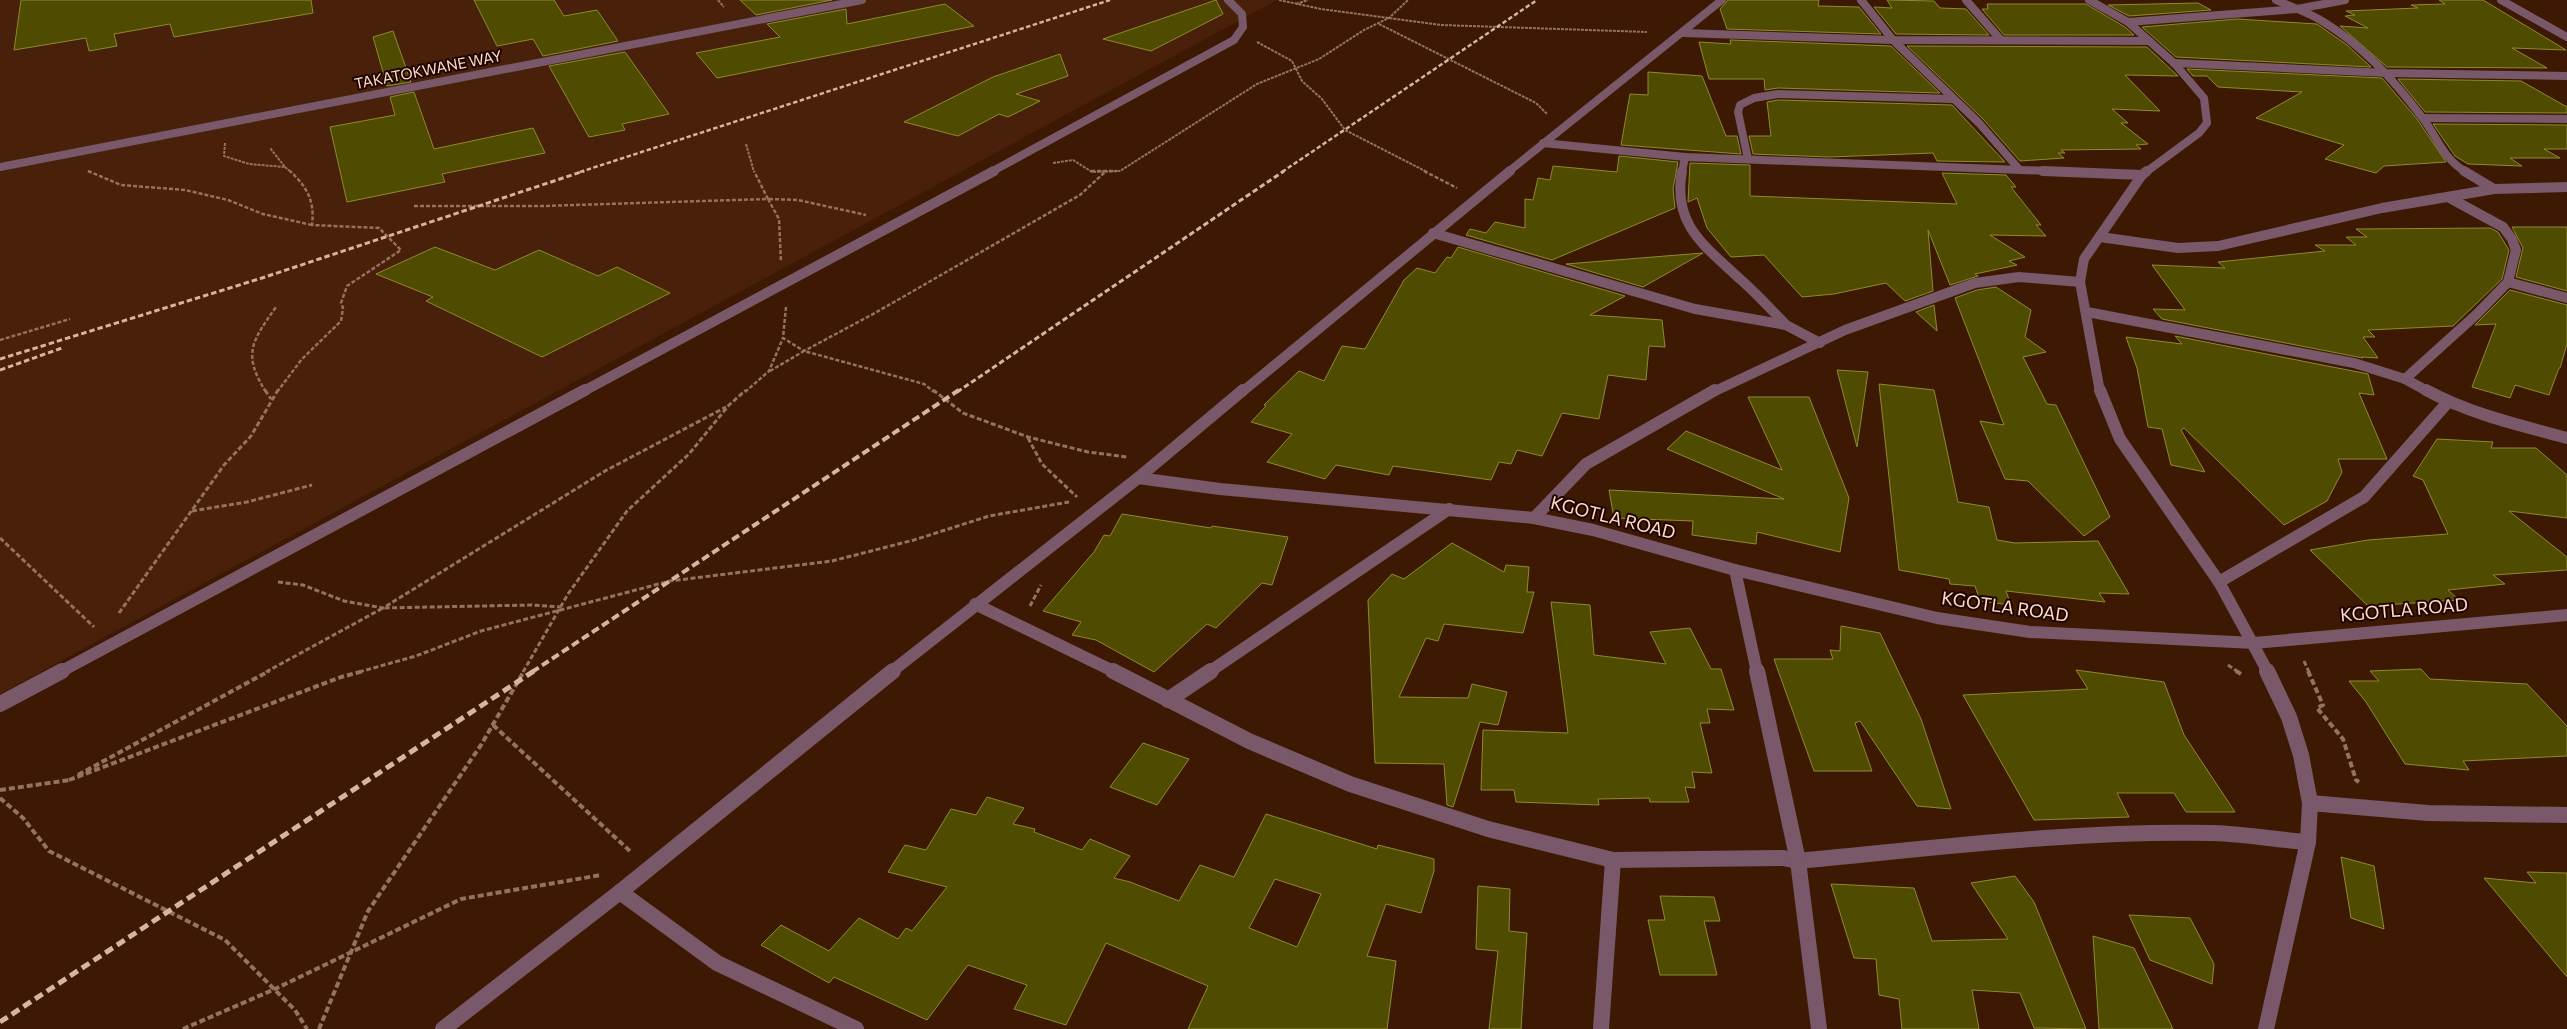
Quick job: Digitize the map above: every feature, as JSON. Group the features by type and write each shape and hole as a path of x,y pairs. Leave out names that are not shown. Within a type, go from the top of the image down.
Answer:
{"street":[{"name":"TAKATOKWANE WAY","path":"0,167 862,0"},
{"path":"0,704 1212,54 1234,40 1243,27 1242,14 1228,0"},
{"path":"443,1029 620,892 975,604 1138,478 1433,233 1722,0"},
{"path":"1861,0 1893,40 1979,123 2019,169"},
{"path":"1966,0 2000,39"},
{"path":"2089,0 2128,22 2174,63 2204,98 2207,123 2199,133 2142,175 2084,259 2080,282 2087,312 2098,386 2120,439 2219,582 2254,643 2289,717 2301,755 2310,803 2308,842 2266,1029"},
{"path":"2276,0 2321,20 2365,52 2387,73 2424,118 2442,152 2459,168 2494,189"},
{"path":"2128,22 2297,9 2345,0"},
{"path":"2501,0 2567,36"},
{"path":"1683,33 1893,40 2149,41"},
{"path":"2174,63 2387,73 2567,76"},
{"path":"1748,159 1738,112 1740,105 1754,98 1800,94 1953,99"},
{"path":"2424,118 2567,119"},
{"path":"1543,143 1684,157 2142,175"},
{"path":"1684,157 1679,195 1681,207 1692,230 1703,245 1749,287 1786,325"},
{"path":"2100,237 2178,248 2218,246 2382,208 2494,189 2567,188"},
{"path":"2405,379 2477,314 2508,282 2516,250 2503,227 2448,197"},
{"path":"1433,233 1696,309 1786,325 1820,342"},
{"path":"1534,518 1586,464 1734,380 1845,330 1975,283 2020,277 2080,282"},
{"path":"2508,282 2567,298"},
{"path":"2087,312 2325,356 2405,379 2448,402 2500,420 2567,438"},
{"path":"2219,582 2364,497 2448,402"},
{"name":"KGOTLA ROAD","path":"1138,478 1220,489 1534,518 1593,530 1735,570 1936,618 2030,632 2159,640 2254,643 2567,615"},
{"path":"1168,700 1449,509"},
{"path":"1735,570 1798,861 1819,1029"},
{"path":"975,604 1157,692 1168,700 1250,741 1350,784 1488,829 1613,860 1783,858 1798,861 1948,847 2138,835 2216,833 2308,842"},
{"path":"2310,803 2428,813 2567,815"},
{"path":"1602,1029 1613,860"},
{"path":"620,892 717,963 856,1029"}],"path":[{"path":"1279,0 1390,18 1475,27 1653,33"},
{"path":"1295,4 1308,0"},
{"path":"1008,163 1045,164 1073,160 1092,172 1120,171 1258,84 1320,59 1364,30 1390,18 1408,0"},
{"path":"1378,24 1536,103 1552,118"},
{"path":"1238,34 1292,61 1302,81 1322,99 1345,130 1461,190"},
{"path":"228,122 224,156 249,164 285,167"},
{"path":"746,144 753,170 779,219 784,284 788,294 782,338 769,371"},
{"path":"270,148 285,167 300,180 312,198 312,225"},
{"path":"55,156 121,185 185,190 228,200 263,214 312,225 379,228 402,250 346,286 341,303 343,308 341,321 302,359 272,399 251,436 224,465 114,620"},
{"path":"319,1029 368,911 493,725 561,608 627,510 689,454 728,406 769,371 1080,196 1105,172"},
{"path":"414,206 542,206 768,199 798,200 899,222"},
{"path":"272,399 252,368 249,353 256,335 276,307"},
{"path":"0,340 70,319"},
{"path":"782,338 804,351 924,384 963,413 1028,437 1088,452 1132,457"},
{"path":"69,780 383,608 605,471 728,406"},
{"path":"0,790 69,780 341,677 416,656 481,631 561,608 670,581 832,561 906,542 989,516 1080,499 1055,480 1034,456 1028,437"},
{"path":"192,511 247,502 312,486"},
{"path":"0,538 103,635 87,657"},
{"path":"234,578 303,585 344,601 383,608 532,605 561,608"},
{"path":"2312,657 2302,658 2323,705 2317,708 2343,739 2356,780 2364,785"},
{"path":"2224,663 2244,676"},
{"path":"493,725 634,856"},
{"path":"0,798 23,818 49,851 225,940 295,1010 307,1029"},
{"path":"182,1029 275,989 461,899 612,873"}],"shaded area":[{"path":"0,0 1277,0 0,694"}],"building":[{"path":"21,0 311,0 313,13 174,37 170,24 114,34 117,46 89,51 86,38 14,50"},
{"path":"474,0 554,0 564,16 597,10 618,41 543,56 533,39 497,46"},
{"path":"740,0 832,0 756,15"},
{"path":"1216,0 1223,14 1151,51 1103,39"},
{"path":"1728,0 1819,0 1818,6 1859,7 1881,34 1727,29 1720,9"},
{"path":"1887,0 1934,1 1940,8 1966,9 1989,35 1896,34 1874,7 1892,8"},
{"path":"2439,0 2483,0 2566,50 2512,48 2547,68 2387,67 2340,26 2368,28 2345,16 2355,15 2346,11 2418,8 2411,5 2445,4"},
{"path":"2198,3 2211,10 2129,16 2108,5"},
{"path":"945,4 974,26 717,78 696,53 780,37 767,24 846,9 847,24"},
{"path":"1987,4 2086,4 2125,27 2134,35 2004,35 1982,9 1988,9"},
{"path":"2237,19 2317,24 2347,45 2371,67 2176,57 2142,27"},
{"path":"393,31 411,82 387,86 373,37"},
{"path":"1730,40 1891,46 1940,93 1778,88 1765,90 1764,79 1709,79 1699,42 1731,44"},
{"path":"1907,46 2147,47 2178,76 2125,75 2160,111 2112,109 2128,123 2121,123 2148,144 2136,145 2141,149 2061,150 2065,153 2058,153 2064,158 2020,161 1983,119"},
{"path":"625,52 669,114 622,124 625,130 589,137 549,66"},
{"path":"1060,54 1068,76 1016,94 1040,101 1008,117 999,114 958,136 904,122 993,77"},
{"path":"2187,69 2382,78 2417,119 2446,162 2384,166 2376,173 2325,159 2344,145 2256,118 2302,92 2218,87 2207,76 2193,76"},
{"path":"1648,72 1702,76 1726,136 1737,136 1741,154 1621,145 1630,94 1648,95"},
{"path":"2398,79 2521,81 2567,107 2567,113 2425,112"},
{"path":"414,92 434,149 533,128 545,153 442,174 445,182 347,202 330,127 395,115 390,97"},
{"path":"1778,100 1952,105 2005,162 1937,161 1933,153 1829,157 1753,154 1749,136 1771,136 1767,102"},
{"path":"2433,124 2567,125 2567,149 2544,149 2560,158 2510,158 2522,166 2468,164 2455,156"},
{"path":"1619,156 1678,162 1673,189 1675,208 1552,260 1466,235 1470,229 1486,233 1495,222 1525,228 1525,199 1533,200 1538,178 1550,180 1553,166 1617,172"},
{"path":"1690,163 1750,165 1750,196 1957,204 1942,173 2006,175 2016,187 2011,187 2041,225 2036,225 2046,236 1990,235 2025,257 2009,261 2017,265 1975,274 1978,276 1950,285 1928,230 1933,291 1905,301 1886,283 1834,294 1802,297 1764,255 1731,257 1707,228 1697,198 1688,202"},
{"path":"2512,227 2567,227 2567,291 2516,277 2523,248"},
{"path":"2490,228 2498,232 2509,250 2502,279 2453,326 2368,330 2375,337 2363,337 2378,358 2363,358 2162,319 2153,309 2185,310 2152,265 2225,268 2218,262 2325,251 2315,245 2356,245 2346,237 2367,237 2356,229"},
{"path":"435,247 495,270 539,250 598,276 617,267 670,293 542,357 426,301 433,297 376,274"},
{"path":"1458,247 1625,296 1590,315 1662,320 1665,347 1649,346 1646,380 1608,375 1599,419 1562,413 1542,456 1517,450 1511,464 1499,462 1491,480 1393,466 1389,475 1336,465 1325,479 1267,462 1292,434 1251,422 1266,406 1264,405 1299,371 1324,381 1342,346 1365,349 1404,280 1417,268 1435,273 1447,257 1451,258"},
{"path":"1703,253 1643,287 1566,264"},
{"path":"1996,287 2031,310 2025,337 2046,352 2023,357 2047,404 2056,405 2110,517 2084,536 2028,481 2005,479 1980,421 2004,425 1955,298 1977,290"},
{"path":"2510,290 2567,305 2567,344 2549,395 2515,385 2510,398 2472,387 2496,324 2475,325"},
{"path":"1934,305 1937,331 1916,312"},
{"path":"2175,336 2368,374 2374,395 2359,393 2387,459 2338,459 2342,472 2327,501 2284,525 2184,428 2181,430 2205,472 2171,465 2162,429 2148,427 2137,368 2126,337 2182,344"},
{"path":"1837,370 1868,372 1857,447"},
{"path":"1879,384 1934,390 1958,502 1989,507 1997,540 2015,543 2098,541 2129,594 2099,593 2105,602 2006,591 2011,605 1980,601 1975,586 1950,584 1949,579 1899,570"},
{"path":"1748,397 1809,397 1849,498 1840,552 1757,532 1756,544 1692,535 1693,521 1614,518 1609,490 1784,499 1667,449 1686,431 1782,470"},
{"path":"2437,439 2493,442 2491,448 2536,448 2567,475 2567,518 2509,511 2567,557 2567,570 2493,575 2505,584 2448,590 2459,600 2368,606 2310,550 2368,540 2448,534 2423,480 2413,476"},
{"path":"1122,514 1211,528 1212,526 1288,537 1272,585 1262,583 1216,628 1207,624 1154,672 1096,640 1072,635 1081,622 1043,611 1094,552 1104,535 1110,536"},
{"path":"1452,543 1504,572 1506,565 1529,567 1527,592 1534,592 1523,633 1444,624 1438,641 1426,638 1399,697 1468,698 1472,684 1507,692 1498,725 1480,722 1453,807 1447,805 1444,764 1375,763 1368,600 1392,574 1404,579"},
{"path":"1551,602 1590,605 1594,655 1666,664 1650,632 1690,628 1711,669 1721,669 1734,710 1707,709 1710,723 1700,723 1712,773 1692,772 1695,788 1685,787 1689,802 1650,802 1649,798 1598,799 1599,805 1516,802 1514,790 1481,790 1483,730 1568,733"},
{"path":"1841,626 1880,633 1921,719 1951,809 1917,806 1860,721 1855,723 1872,771 1814,771 1774,659 1833,659 1830,650 1840,651"},
{"path":"2421,669 2430,679 2527,684 2567,726 2567,756 2463,761 2469,770 2405,764 2366,702 2349,681 2379,681 2370,671"},
{"path":"2076,670 2164,682 2184,735 2235,812 2186,812 2174,793 2117,793 2129,817 2034,820 1963,695 2088,689"},
{"path":"1143,743 1189,759 1157,805 1110,787"},
{"path":"987,797 1024,808 1013,824 1035,829 1034,832 1082,850 1090,839 1130,856 1114,878 1130,882 1179,901 1200,865 1234,877 1266,814 1377,849 1378,845 1434,859 1434,871 1421,913 1386,904 1367,956 1396,961 1387,1029 1188,1029 1208,986 1106,943 1066,1025 1014,1009 1027,985 968,965 927,1020 834,977 829,983 761,945 781,925 829,951 859,918 898,939 906,928 912,931 947,887 888,872 905,845 926,850 951,809 976,815","holes":["1275,879 1321,894 1297,947 1249,928"]},
{"path":"2341,857 2374,866 2384,929 2351,918"},
{"path":"2527,872 2567,873 2567,977 2484,878 2536,883"},
{"path":"2015,876 2034,902 2086,1029 2034,1028 2020,993 1972,990 1979,1029 1902,1029 1899,999 1879,995 1876,959 1854,958 1831,884 1914,888 1932,941 2008,939 1971,883"},
{"path":"1478,886 1510,889 1509,931 1527,933 1521,1029 1489,1029 1498,951 1476,949"},
{"path":"1660,896 1714,897 1720,921 1704,921 1717,975 1660,975 1648,920 1665,920"},
{"path":"2129,915 2190,918 2214,964 2212,984 2150,960"},
{"path":"2093,936 2134,948 2173,1029 2099,1029"}],"railway":[{"path":"580,172 1110,0"},
{"path":"1282,172 1537,0"},
{"path":"0,359 262,278 584,171"},
{"path":"957,392 1284,171"},
{"path":"0,370 62,348"},
{"path":"532,672 959,390"},
{"path":"0,1022 534,671"}]}
